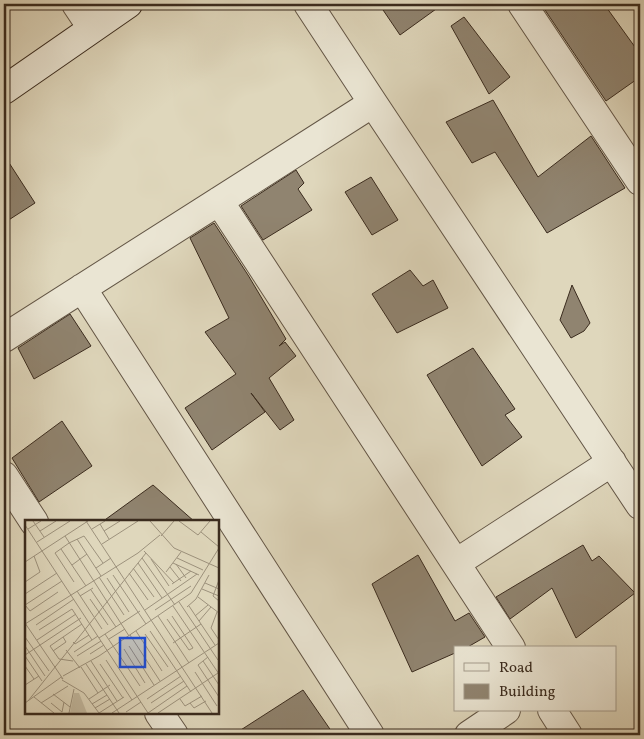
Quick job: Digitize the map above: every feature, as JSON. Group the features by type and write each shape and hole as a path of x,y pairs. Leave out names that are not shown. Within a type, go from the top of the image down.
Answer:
{"street":[{"path":"76,4 92,28"},
{"path":"4,90 128,4"},
{"path":"308,4 640,505"},
{"path":"522,4 640,181"},
{"path":"4,338 373,104"},
{"path":"219,201 510,646"},
{"path":"82,288 370,735"},
{"path":"456,563 612,462"},
{"path":"4,476 33,520"},
{"path":"469,735 503,712"},
{"path":"553,712 568,735"},
{"path":"160,714 174,735"}],"building":[{"path":"379,4 443,4 400,35"},
{"path":"541,4 604,4 640,54 640,77 606,101"},
{"path":"464,17 510,77 489,94 451,26"},
{"path":"493,100 538,177 591,136 625,188 547,233 495,152 472,163 446,122"},
{"path":"4,155 35,203 4,223"},
{"path":"296,170 304,183 298,189 312,210 263,240 241,206"},
{"path":"371,177 398,220 372,235 345,192"},
{"path":"214,223 286,339 279,346 285,342 296,356 269,378 294,420 280,430 251,393 265,412 212,450 185,408 236,374 205,332 229,318 190,238"},
{"path":"410,270 423,286 433,280 448,308 397,333 372,294"},
{"path":"572,285 590,323 584,331 571,338 560,320"},
{"path":"70,314 91,346 34,379 18,348"},
{"path":"473,348 515,409 505,415 522,437 482,466 427,375"},
{"path":"62,421 92,466 39,502 12,458"},
{"path":"153,485 193,520 105,520"},
{"path":"583,545 592,561 599,556 635,593 576,638 552,588 510,619 496,597"},
{"path":"418,555 455,621 469,613 485,637 469,646 454,646 454,653 412,672 372,584"},
{"path":"303,690 334,735 233,735"}]}
